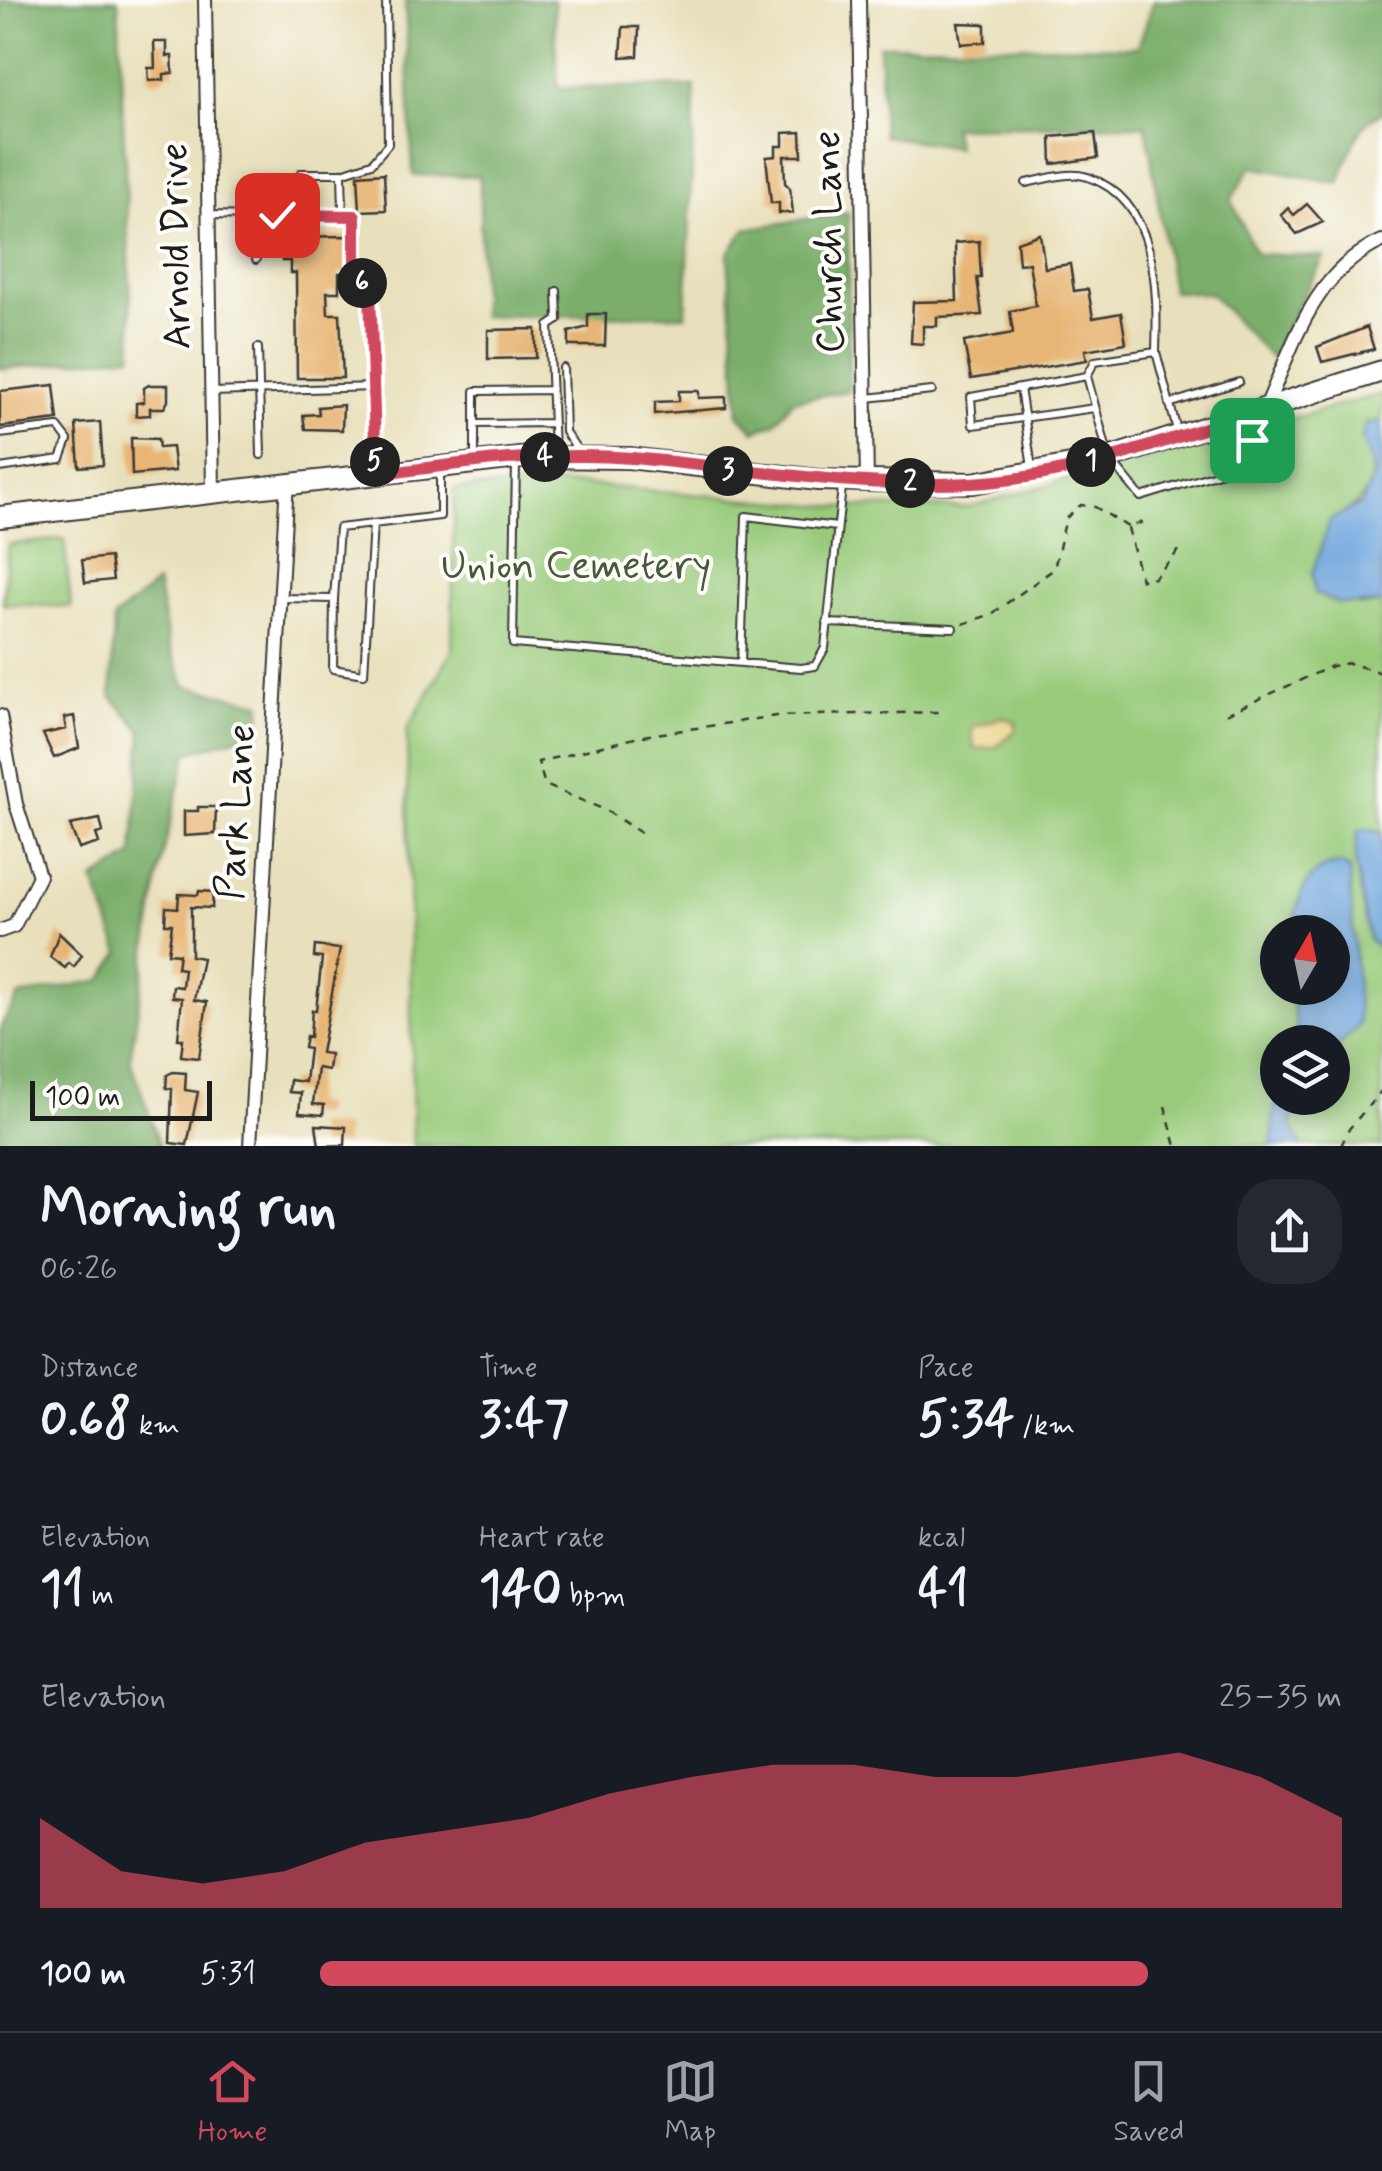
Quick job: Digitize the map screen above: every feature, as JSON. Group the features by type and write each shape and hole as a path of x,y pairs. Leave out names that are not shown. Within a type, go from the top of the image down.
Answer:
{"main road":[{"path":"0,517 288,481 555,457 629,458 867,482 973,483 1109,458 1382,371"}],"street":[{"name":"Arnold Drive","path":"205,0 213,491"},
{"name":"Church Lane","path":"858,0 867,482"},
{"path":"1265,409 1333,272 1358,252 1382,241"},
{"name":"Park Lane","path":"250,1146 288,481"},
{"path":"0,716 16,804 38,876 14,926 0,931"}],"lane":[{"path":"301,173 342,173 372,163 388,144 386,0"},
{"path":"342,173 343,214"},
{"path":"1026,182 1085,176 1123,197 1137,212 1148,247 1156,352 1179,436"},
{"path":"209,215 355,216 355,276 370,289 376,475"},
{"path":"256,216 256,260"},
{"path":"555,457 550,422 549,326 558,320 557,291"},
{"path":"258,348 261,455"},
{"path":"1156,352 1095,361 1086,376 1109,458 1140,497 1239,469 1254,454 1242,416"},
{"path":"563,368 565,432 583,457"},
{"path":"1086,376 971,397 971,412 976,427 1095,408"},
{"path":"1169,404 1239,382"},
{"path":"212,392 374,387"},
{"path":"1020,388 1033,474"},
{"path":"475,464 474,390 550,390"},
{"path":"866,398 932,392"},
{"path":"475,424 550,422"},
{"path":"0,434 58,428 68,440 60,458 0,468"},
{"path":"516,459 514,644 741,663 815,666 824,648 842,480"},
{"path":"374,524 364,674 333,669 340,528 440,516 440,467"},
{"path":"741,663 746,516 838,527"},
{"path":"282,598 334,599"},
{"path":"827,624 953,628"}],"path":[{"path":"953,628 992,614 1054,568 1066,518 1082,505 1128,527 1142,580 1154,578 1183,546"},
{"path":"1128,527 1147,521"},
{"path":"1226,714 1332,666 1349,663 1382,673"},
{"path":"641,833 604,810 545,785 538,762 643,736 776,716 938,712"},
{"path":"1340,1146 1382,1090"},
{"path":"1165,1106 1176,1146"}],"green space":[{"path":"0,0 118,0 133,355 0,369"},
{"path":"405,0 554,0 558,88 695,86 686,315 481,316 480,176 413,175"},
{"path":"1154,0 1382,0 1382,113 1360,133 1339,183 1251,167 1231,200 1256,254 1324,257 1271,358 1211,294 1172,291 1146,125 952,127 957,147 883,136 879,45 1138,47"},
{"path":"848,212 849,391 793,400 775,423 755,431 739,414 728,254 746,229"},
{"name":"Union Cemetery","path":"1382,394 1382,421 1366,424 1372,471 1366,492 1330,521 1359,606 1382,604 1382,1146 413,1146 407,730 452,651 454,489 576,484 841,507 968,507"},
{"path":"64,539 71,607 3,604 8,545"},
{"path":"157,583 169,646 185,686 261,703 261,730 187,753 160,867 130,1059 160,1146 0,1146 0,1027 19,996 102,980 120,953 94,880 133,855 142,731 111,696 114,618"}],"sand":[{"path":"1002,717 1016,722 1015,731 996,747 975,749 971,728"}],"water":[{"path":"1382,422 1382,604 1339,604 1315,594 1312,574 1330,520 1362,503 1375,472 1362,438 1366,424"},
{"path":"1370,829 1382,834 1382,949 1369,940 1355,861 1358,831"},
{"path":"1339,864 1349,868 1359,1025 1350,1034 1350,1025 1296,1025 1293,1005 1350,1005 1350,915 1297,915 1304,888 1317,872"},
{"path":"1274,1115 1294,1115 1291,1125 1302,1146 1272,1146"}],"building":[{"path":"958,23 985,24 985,42 961,44"},
{"path":"623,27 639,27 638,56 621,57"},
{"path":"154,42 167,42 173,73 164,74 164,80 149,81 148,68 155,68"},
{"path":"801,132 802,156 784,156 785,183 790,188 793,213 779,213 779,203 771,203 766,157 776,156 776,146 783,146 783,133"},
{"path":"1095,133 1098,158 1052,164 1051,137"},
{"path":"384,173 386,210 360,211 358,175"},
{"path":"1307,204 1323,222 1297,234 1281,215 1288,208 1294,215"},
{"path":"1040,234 1045,268 1070,264 1074,291 1088,289 1093,318 1121,313 1126,343 1085,350 1087,360 971,379 964,342 1013,333 1010,311 1036,306 1029,263 1019,264 1017,242"},
{"path":"347,236 348,273 339,273 339,292 327,292 328,314 340,314 343,378 297,378 296,273 290,273 290,261 282,261 282,250 291,250 291,237"},
{"path":"979,241 981,278 977,278 982,315 937,317 937,326 923,326 923,344 911,343 913,302 957,301 955,243"},
{"path":"588,314 606,314 605,346 569,346 569,332 588,327"},
{"path":"1367,327 1374,349 1322,362 1317,347"},
{"path":"536,329 536,358 488,359 488,330"},
{"path":"54,385 58,420 0,427 0,391"},
{"path":"168,385 168,401 164,408 150,408 150,415 136,416 136,403 144,402 144,388"},
{"path":"679,391 699,391 699,398 726,397 726,408 655,414 655,402 679,401"},
{"path":"343,405 342,430 305,429 303,415 319,414 318,407"},
{"path":"100,422 103,465 79,467 76,424"},
{"path":"131,438 158,439 159,448 172,447 175,471 132,475"},
{"path":"110,557 113,580 85,583 82,560"},
{"path":"74,716 79,748 54,758 43,734 66,729 64,718"},
{"path":"198,807 216,807 215,834 184,836 184,811 198,811"},
{"path":"100,819 103,832 96,834 99,843 79,849 70,825"},
{"path":"199,891 213,892 212,908 191,907 191,956 202,958 194,1000 207,1002 199,1058 181,1056 183,1039 178,1039 182,998 172,997 173,986 182,987 184,969 177,968 179,954 168,953 172,924 165,924 166,907 178,908 179,894 198,895"},
{"path":"59,933 82,955 74,967 69,963 65,968 50,957"},
{"path":"315,946 340,949 321,1053 330,1054 328,1070 317,1068 313,1104 324,1105 323,1115 299,1113 301,1093 289,1092 290,1080 305,1082 309,1049 304,1048 306,1036 310,1037 312,1010 316,1010 322,958 314,957"},
{"path":"186,1073 185,1090 198,1092 187,1145 170,1143 172,1089 166,1088 167,1075"},
{"path":"316,1125 346,1127 345,1145 319,1146"}],"route":[{"path":"277,215 355,216 355,276 370,289 376,475 528,458 629,458 818,480 973,483 1109,458 1242,416 1252,440"}]}
